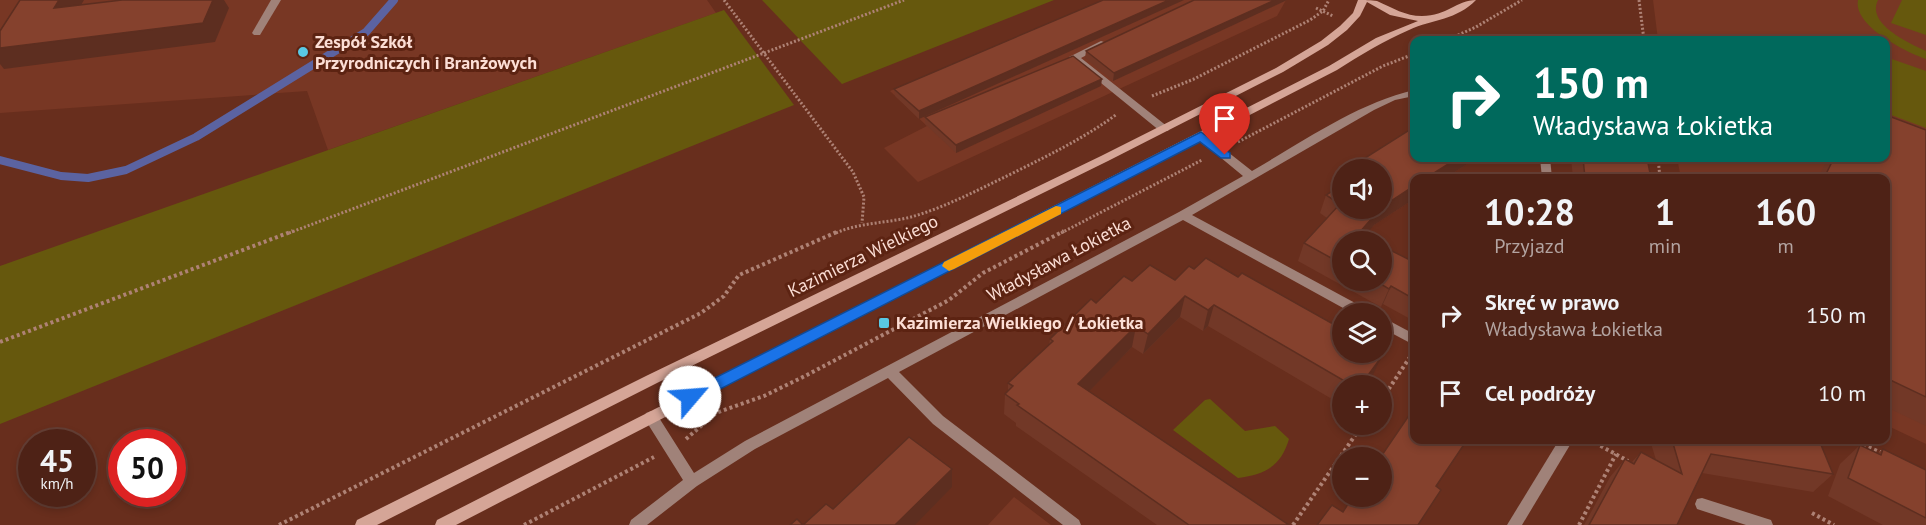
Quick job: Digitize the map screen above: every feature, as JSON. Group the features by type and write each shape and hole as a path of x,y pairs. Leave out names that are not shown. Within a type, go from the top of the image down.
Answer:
{"main road":[{"name":"Kazimierza Wielkiego","path":"362,525 748,332 1164,129 1321,45 1355,18 1361,9 1363,0"},
{"path":"1369,0 1394,14 1437,19"},
{"path":"442,525 1201,136 1393,33 1459,12 1468,2"}],"street":[{"path":"256,33 276,0"},
{"path":"1063,61 1115,38"},
{"path":"1074,57 1164,129"},
{"name":"Władysława Łokietka","path":"636,525 692,482 750,445 1183,215 1370,108 1392,98 1410,94"},
{"path":"1201,136 1251,176"},
{"path":"1183,215 1346,303"},
{"path":"1392,326 1410,333"},
{"path":"890,372 938,420 1074,525"},
{"path":"651,417 692,482"},
{"path":"1515,525 1564,444"},
{"path":"1702,504 1766,525"}],"path":[{"path":"724,0 860,182 864,197 862,223"},
{"path":"0,342 904,0"},
{"path":"1316,8 1323,11 1329,0"},
{"path":"1456,36 1522,0"},
{"path":"1639,0 1644,36"},
{"path":"524,525 671,448 716,413 764,396 815,371 949,300 983,273 1373,71 1410,56"},
{"path":"279,525 701,313 724,296 739,275 862,223 883,223 932,211 987,185"},
{"path":"1392,384 1410,357"},
{"path":"1293,525 1356,435"},
{"path":"1597,444 1635,465"},
{"path":"1861,444 1893,458"},
{"path":"1579,525 1616,454"},
{"path":"1812,513 1834,525"}],"shaded area":[{"name":"Zespół Szkół Przyrodniczych i Branżowych","path":"0,0 707,0 716,13 328,150 307,91 0,113"},
{"path":"762,0 1054,0 842,84"},
{"path":"1102,0 1286,0 1277,16 918,182 884,148 927,126 890,91"},
{"path":"1653,0 1926,0 1926,444 1890,427 1890,174 1680,174 1678,162 1890,162 1890,36 1658,36"},
{"path":"1858,0 1878,0 1876,9 1883,25 1900,38 1926,51 1926,59 1890,41 1890,36 1882,36 1864,19 1859,10"},
{"path":"1902,0 1926,0 1926,35 1891,23"},
{"path":"724,10 794,105 0,424 0,266"},
{"path":"1890,58 1926,71 1926,128 1890,114"},
{"path":"1210,399 1245,431 1275,426 1289,439 1277,462 1257,474 1238,478 1173,430 1205,400"},
{"path":"1014,497 1051,525 988,525"}],"building":[{"path":"20,0 59,0 54,8 122,0 213,0 203,23 0,48 0,31"},
{"path":"1103,0 1169,0 919,111 894,89"},
{"path":"1194,0 1275,0 1114,73 1086,51"},
{"path":"1073,56 1102,79 956,145 925,117"},
{"path":"1890,116 1926,130 1926,397 1890,380 1890,174 1826,174 1832,162 1890,162"},
{"path":"1410,130 1410,162 1452,162 1432,174 1410,174 1410,189 1392,200 1392,159 1363,159"},
{"path":"1583,162 1648,162 1650,174 1585,174"},
{"path":"1332,191 1332,199 1326,195"},
{"path":"1332,213 1332,219 1371,219 1361,231 1332,231 1332,258 1304,243"},
{"path":"1392,251 1410,260 1410,297 1392,287"},
{"path":"1206,258 1238,277 1242,273 1332,323 1332,363 1377,363 1368,375 1334,375 1214,305 1208,310 1185,296 1148,334 1136,326 1078,384 1289,525 1189,525 1017,405 1019,404 1005,394 1013,386 1008,383 1053,341 1050,339 1091,299 1096,303 1124,276 1132,281 1150,265 1175,280 1189,266 1194,269"},
{"path":"1410,414 1410,444 1464,444 1436,486 1441,490 1418,525 1317,525 1332,505 1343,512 1346,507 1392,507 1392,447 1387,447"},
{"path":"909,437 952,469 895,525 803,525 826,504 833,509"},
{"path":"1673,444 1821,444 1833,474 1711,454 1677,525 1589,525 1625,459 1634,464 1641,452 1682,474"},
{"path":"1860,445 1881,455 1883,449 1926,470 1926,518 1848,478"},
{"path":"797,519 803,525 790,525"}],"waterway":[{"path":"0,160 61,176 88,178 126,170 196,137 366,32 394,0"}],"slow traffic":[{"path":"949,266 1056,210"}],"place":[{"name":"Zespół Szkół Przyrodniczych i Branżowych","path":"303,52"},
{"name":"Kazimierza Wielkiego / Łokietka","path":"884,323"}],"route":[{"path":"690,397 1201,136 1225,155"}]}
